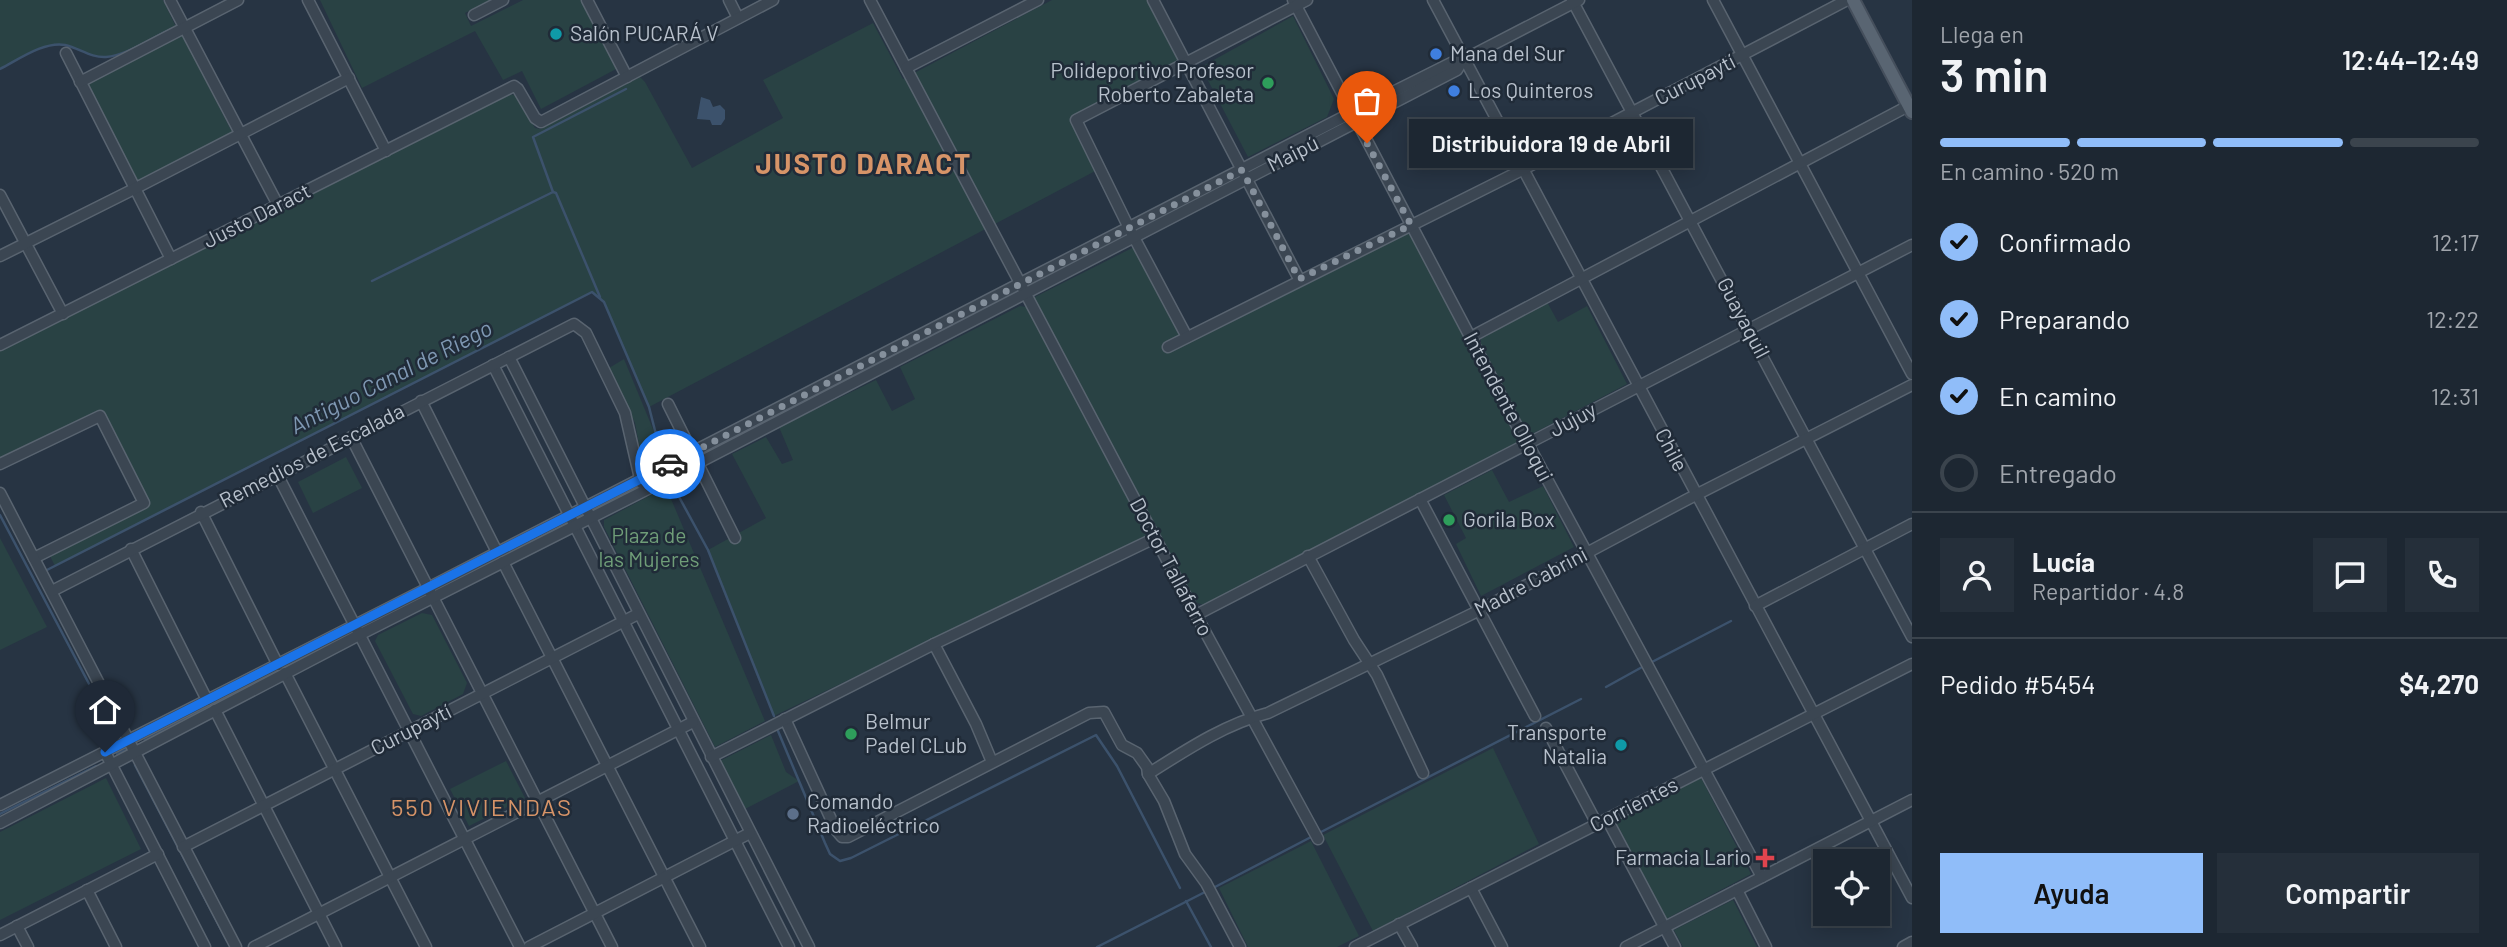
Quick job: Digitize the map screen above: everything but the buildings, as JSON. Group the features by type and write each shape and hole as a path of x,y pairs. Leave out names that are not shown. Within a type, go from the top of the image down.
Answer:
{"main road":[{"path":"1853,0 1911,107"}],"street":[{"path":"170,0 278,205"},
{"path":"80,82 238,0"},
{"path":"308,0 386,151"},
{"path":"474,15 503,0"},
{"path":"587,0 627,77 773,0"},
{"path":"729,0 738,18"},
{"path":"870,0 1019,284"},
{"path":"906,68 1017,5 1038,0"},
{"path":"1153,0 1299,279"},
{"path":"1187,337 1076,120 1295,3 1307,0"},
{"name":"Chile","path":"1433,0 1912,898"},
{"path":"1713,0 1912,374"},
{"name":"Curupaytí","path":"1168,347 1299,279 1522,170 1847,0"},
{"name":"Maipú","path":"430,593 497,552 1019,284 1132,232 1353,118 1457,71 1463,60 1575,1"},
{"name":"Guayaquil","path":"1575,1 1912,637"},
{"name":"Intendente Olloqui","path":"1295,3 1517,426 1762,877"},
{"path":"66,54 170,259"},
{"name":"Justo Daract","path":"0,345 514,86 535,118 541,122 627,77"},
{"path":"0,256 349,78"},
{"path":"1471,337 1911,107"},
{"path":"0,195 63,314"},
{"name":"Maipú","path":"0,805 207,700 281,669 430,593 503,562 575,526 1025,294 1132,232"},
{"name":"Jujuy","path":"1196,615 1912,245"},
{"name":"Doctor Tallaferro","path":"1019,284 1315,834"},
{"name":"Remedios de Escalada","path":"52,591 201,512 574,324 586,333 625,413 639,479"},
{"path":"909,341 914,352"},
{"path":"509,357 806,946"},
{"path":"493,365 789,947"},
{"name":"Madre Cabrini","path":"1148,774 1191,746 1252,717 1268,713 1480,610 1806,437 1912,385"},
{"path":"799,397 804,408"},
{"path":"421,401 497,552"},
{"path":"668,404 735,538"},
{"path":"0,464 100,416 144,503 34,558"},
{"path":"351,437 611,947"},
{"path":"277,474 520,947"},
{"path":"639,479 644,491"},
{"path":"0,493 236,947"},
{"path":"1420,499 1535,716"},
{"path":"201,512 426,947"},
{"path":"1755,606 1912,524"},
{"path":"711,757 934,644 1155,538"},
{"path":"131,549 207,700"},
{"path":"1308,556 1396,712 1423,773"},
{"path":"503,562 700,947"},
{"name":"Curupaytí","path":"183,846 638,614"},
{"path":"934,644 976,724 992,762"},
{"name":"Corrientes","path":"1355,947 1912,664"},
{"name":"Maipú","path":"0,823 215,710 281,669"},
{"path":"215,710 336,947"},
{"path":"785,719 836,830 842,837 848,837 1089,713 1104,712 1122,745 1143,759 1148,774 1164,801 1185,854 1212,893 1240,947"},
{"path":"254,947 693,722"},
{"path":"1546,728 1675,947"},
{"path":"105,752 205,947"},
{"path":"1626,947 1912,800"},
{"path":"529,947 750,833"},
{"path":"0,935 158,854"},
{"path":"1471,888 1502,947"},
{"path":"87,890 116,947"},
{"path":"1737,890 1766,947"},
{"path":"1399,924 1412,947"},
{"path":"18,926 28,947"},
{"path":"1903,947 1912,942"}],"green space":[{"path":"0,0 163,0 176,27 114,56 95,56 70,46 57,45 31,52 0,69"},
{"path":"320,0 490,0 465,13 471,26 523,0 583,0 618,68 541,109 522,71 503,80 475,31 362,88"},
{"path":"1052,0 1147,0 1179,62 1076,120 1099,169 649,407 604,302 592,292 55,566 48,552 144,502 100,417 0,464 0,350 510,94 517,96 535,128 541,129 640,77 692,168 783,118 763,80 873,23 903,79"},
{"name":"Polideportivo Profesor Roberto Zabaleta","path":"1293,16 1334,99 1327,117 1248,157 1201,67"},
{"path":"182,34 233,134 135,185 86,85"},
{"path":"1410,230 1518,442 1514,447 1204,605 1194,602 1033,300 1136,246 1187,342"},
{"path":"1547,302 1558,322 1587,306 1627,384 1532,434 1527,431 1481,345 1481,339"},
{"path":"1020,306 1026,307 1148,535 774,716 708,550 766,518 732,454 766,437 782,464 793,460 779,427 876,380 892,411 915,399 900,367"},
{"path":"624,359 662,451 642,460 635,423 609,368"},
{"path":"346,457 362,488 313,513 298,482"},
{"path":"1492,470 1509,502 1543,486 1574,547 1481,596 1456,544 1466,538 1444,495"},
{"name":"Plaza de las Mujeres","path":"666,487 765,721 715,747 604,527 604,520"},
{"path":"0,538 47,627 0,650"},
{"path":"422,613 432,615 467,683 463,694 421,716 413,714 375,641 378,635"},
{"path":"771,735 786,772 799,781 745,809 720,761"},
{"path":"1493,748 1539,844 1373,931 1323,835"},
{"path":"506,761 525,798 469,826 450,789"},
{"path":"1700,776 1751,874 1666,919 1615,820"},
{"path":"106,778 141,849 0,920 0,832"},
{"path":"1311,841 1359,936 1337,947 1248,947 1219,888"},
{"path":"1733,900 1757,947 1683,947 1674,930"}],"water":[{"path":"701,97 710,100 713,107 720,105 725,110 725,119 721,125 712,125 710,120 697,119"}],"waterway":[{"path":"0,69 31,52 57,45 70,46 95,56 114,56 176,27"},
{"path":"600,297 556,193 553,192 533,137 626,89"},
{"path":"372,281 553,192"},
{"name":"Antiguo Canal de Riego","path":"43,572 592,292 604,302 649,407 662,458"},
{"name":"Antiguo Canal de Riego","path":"672,484 708,550 774,716"},
{"path":"598,507 635,488"},
{"path":"0,515 116,735"},
{"path":"442,587 558,527"},
{"path":"381,619 418,599"},
{"path":"1650,663 1731,621"},
{"path":"145,740 341,639"},
{"path":"1606,687 1644,666"},
{"path":"1319,833 1581,699"},
{"name":"Antiguo Canal de Riego","path":"778,731 830,854 840,861 851,858 1096,735 1117,766 1180,888"},
{"path":"117,754 126,750"},
{"path":"135,765 227,941"},
{"path":"0,814 96,766"},
{"path":"1213,888 1313,836"},
{"path":"1097,947 1207,891"},
{"name":"Antiguo Canal de Riego","path":"1186,901 1211,947"}],"way so far":[{"path":"670,464 1242,170 1299,279 1411,225 1367,143"}],"place":[{"name":"Salón PUCARÁ V","path":"556,34"},
{"name":"Mana del Sur","path":"1436,54"},
{"name":"Polideportivo Profesor Roberto Zabaleta","path":"1268,83"},
{"name":"Los Quinteros","path":"1454,91"},
{"name":"Distribuidora 19 de Abril","path":"1367,143"},
{"name":"Gorila Box","path":"1449,520"},
{"name":"Belmur Padel CLub","path":"851,734"},
{"name":"Transporte Natalia","path":"1621,745"},
{"name":"Comando Radioeléctrico","path":"793,814"},
{"name":"Farmacia Lario","path":"1765,858"}],"district":[{"name":"JUSTO DARACT","path":"864,164"},
{"name":"550 VIVIENDAS","path":"482,808"}],"route":[{"path":"105,752 670,464"}]}
